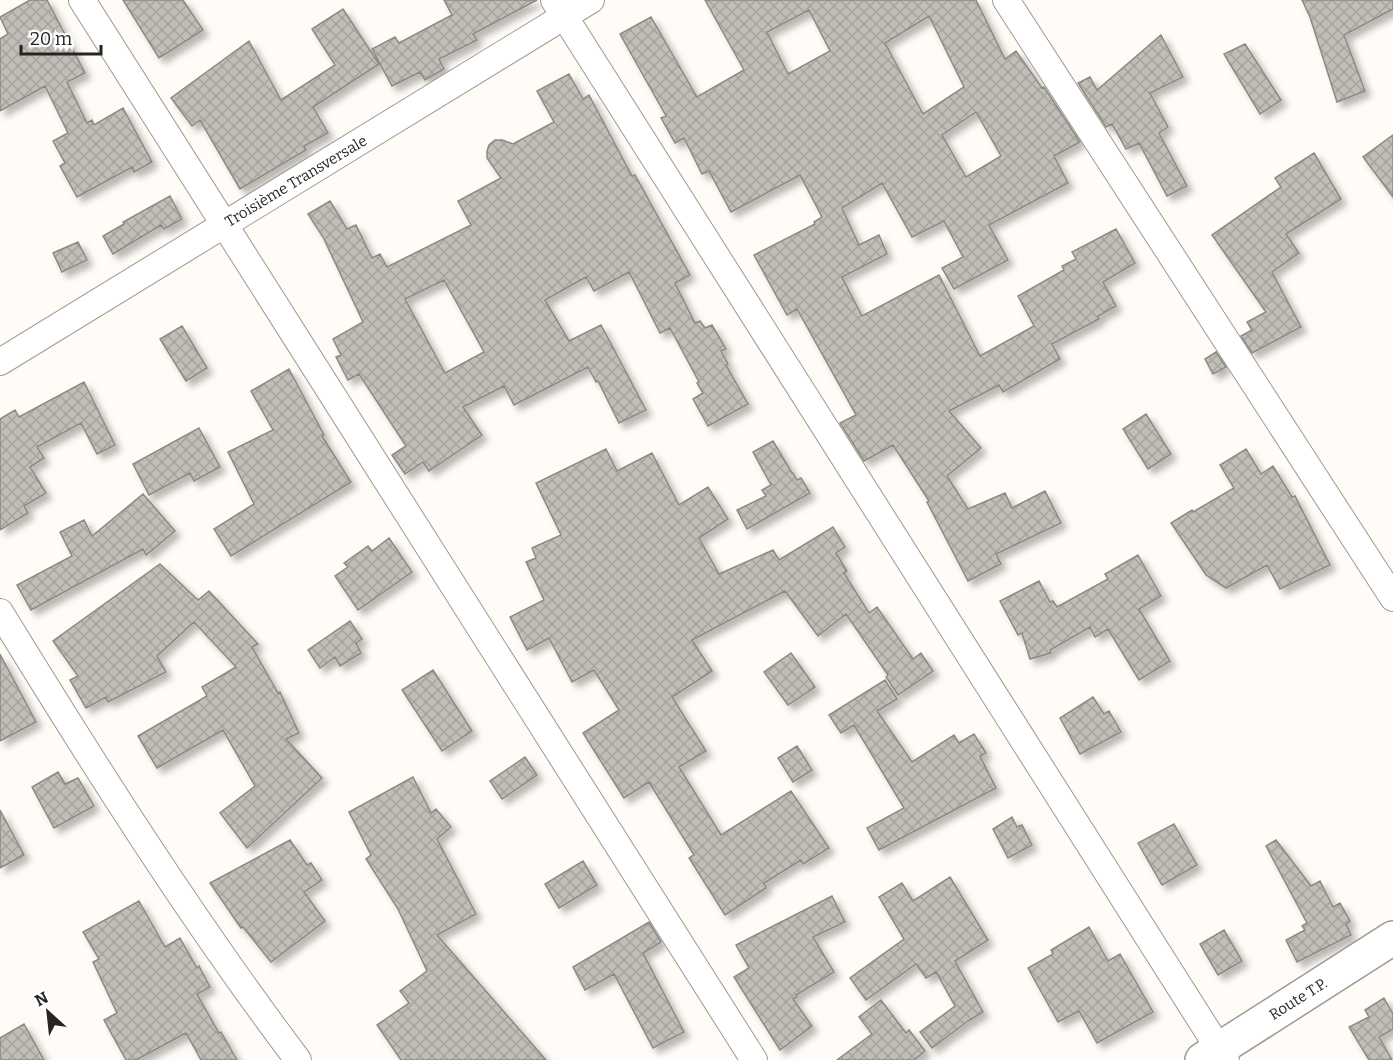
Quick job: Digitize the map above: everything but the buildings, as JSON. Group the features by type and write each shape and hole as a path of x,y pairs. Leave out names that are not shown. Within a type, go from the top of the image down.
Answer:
{"street":[{"path":"82,0 754,1060"},
{"name":"Troisième Transversale","path":"0,362 225,224 559,8 591,0"},
{"path":"1006,0 1393,598"},
{"path":"559,8 1216,1056"},
{"path":"0,612 50,694 207,935 298,1060"},
{"name":"Route T.P.","path":"1216,1056 1393,938"}]}
